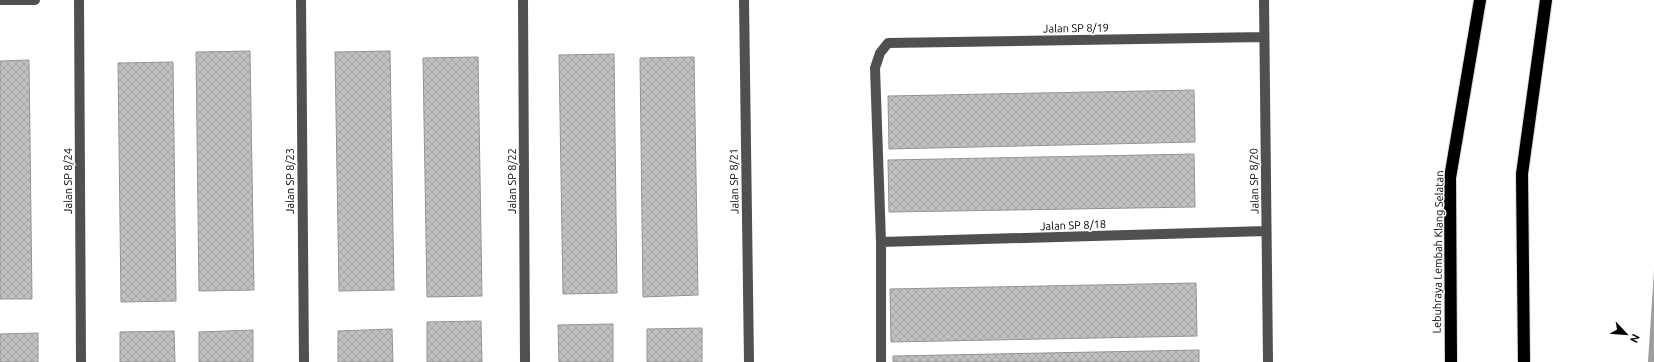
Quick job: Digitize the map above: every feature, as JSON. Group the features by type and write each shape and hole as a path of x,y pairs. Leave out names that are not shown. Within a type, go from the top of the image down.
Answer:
{"highway":[{"name":"Lebuhraya Lembah Klang Selatan","path":"1449,362 1450,178 1480,0"},
{"path":"1524,362 1522,174 1546,0"}],"street":[{"path":"0,0 35,0"},
{"name":"Jalan SP 8/24","path":"78,0 81,362"},
{"name":"Jalan SP 8/23","path":"301,0 304,362"},
{"name":"Jalan SP 8/22","path":"523,0 525,362"},
{"name":"Jalan SP 8/21","path":"744,0 749,362"},
{"name":"Jalan SP 8/20","path":"1264,0 1268,362"},
{"name":"Jalan SP 8/19","path":"881,242 875,68 880,53 888,43 1264,37"},
{"name":"Jalan SP 8/18","path":"881,242 1266,231"},
{"path":"881,242 881,362"}],"shaded area":[{"path":"1654,270 1654,362 1648,362"}],"building":[{"path":"250,51 254,290 199,291 196,52"},
{"path":"390,51 394,290 339,291 335,52"},
{"path":"614,54 617,293 563,294 559,55"},
{"path":"478,57 482,296 427,297 423,58"},
{"path":"694,57 698,295 643,297 640,58"},
{"path":"29,60 32,299 0,299 0,61"},
{"path":"173,62 176,301 121,302 118,63"},
{"path":"1194,90 1195,142 889,149 888,96"},
{"path":"1194,154 1195,207 889,212 888,160"},
{"path":"1196,283 1197,336 891,342 890,289"},
{"path":"481,321 482,362 427,362 427,322"},
{"path":"613,324 613,362 559,362 558,325"},
{"path":"702,328 702,362 647,362 647,329"},
{"path":"392,329 393,362 338,362 338,331"},
{"path":"253,330 253,362 199,362 199,332"},
{"path":"174,331 175,362 120,362 120,332"},
{"path":"38,333 38,362 0,362 0,334"},
{"path":"1199,350 1199,362 893,362 893,356"}]}
